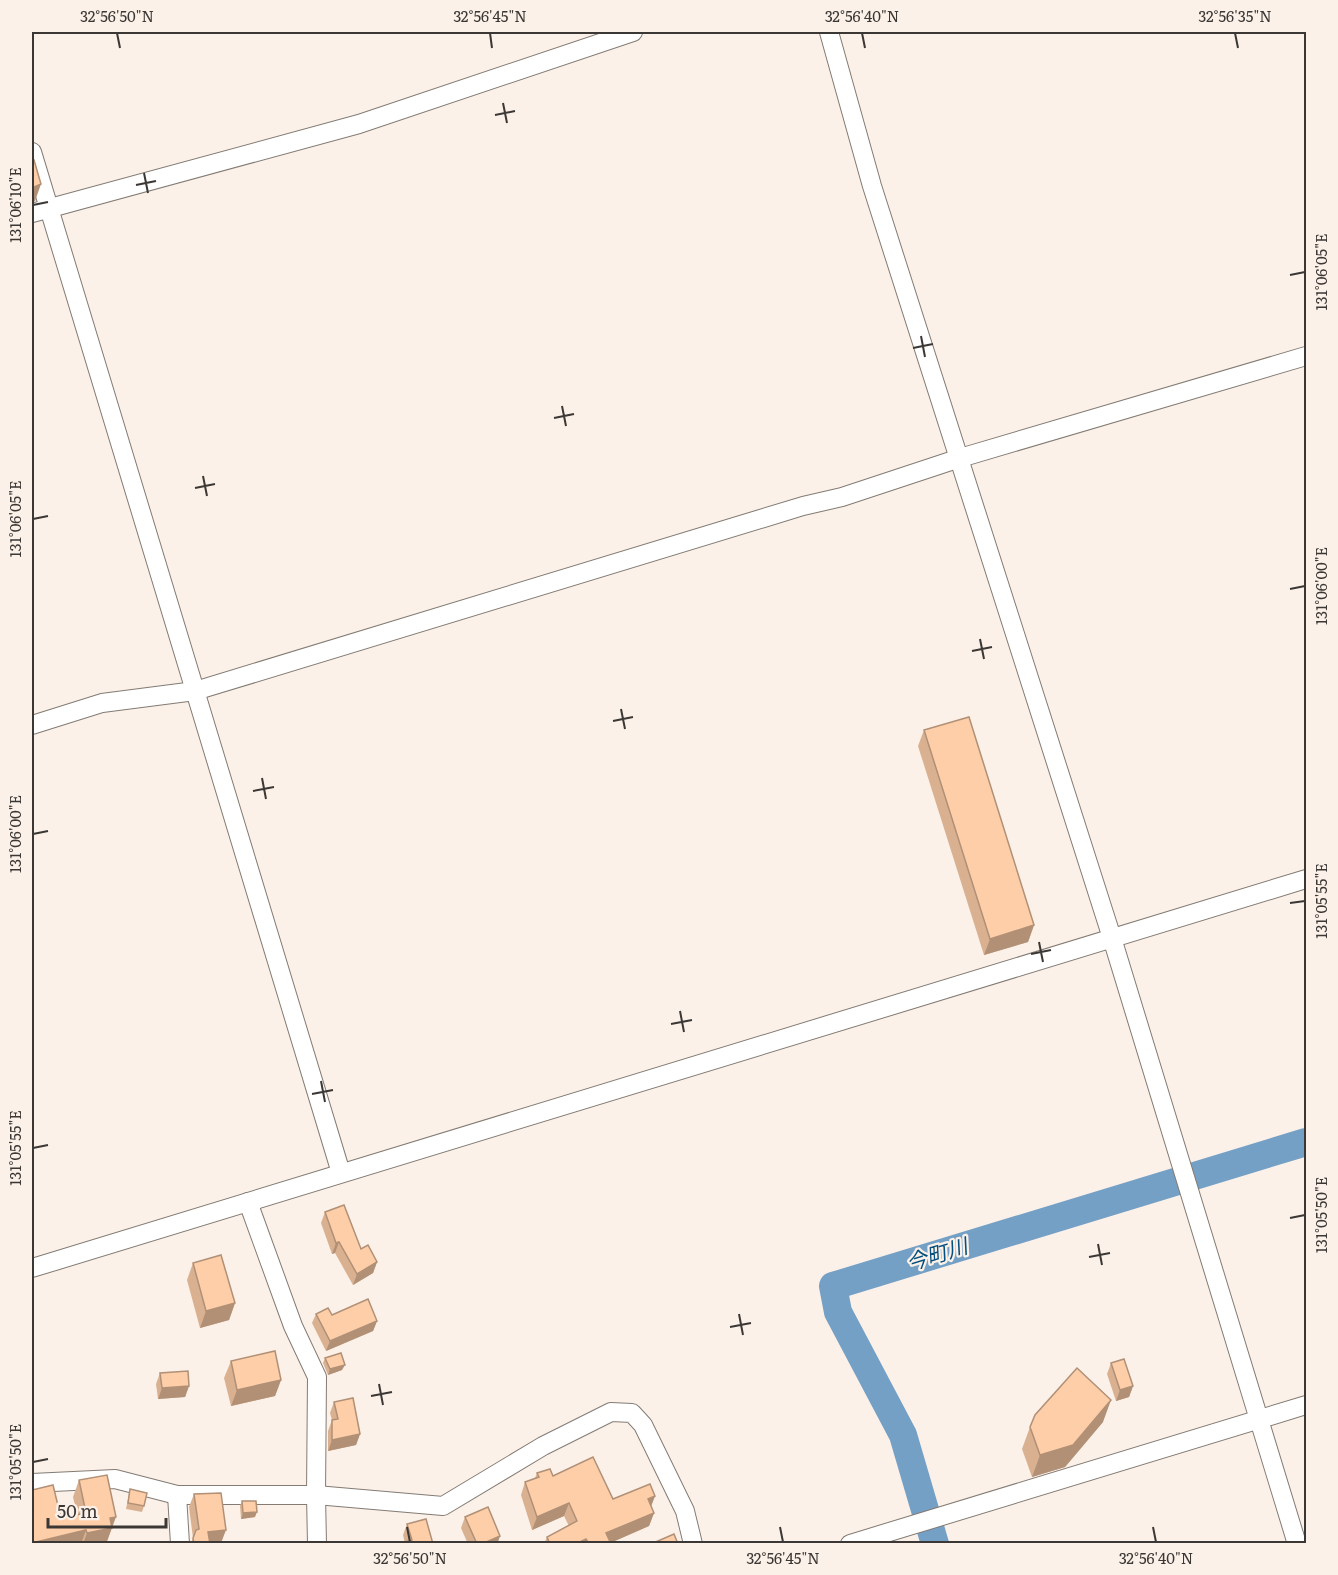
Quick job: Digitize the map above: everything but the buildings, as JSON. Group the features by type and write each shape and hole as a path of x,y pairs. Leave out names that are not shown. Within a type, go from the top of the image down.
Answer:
{"street":[{"path":"40,210 360,124 633,32"},
{"path":"829,32 872,186 1112,938 1297,1544"},
{"path":"32,153 40,210 195,691 341,1173"},
{"path":"32,725 102,703 195,691 803,506 842,497 960,458 1306,356"},
{"path":"32,1268 1306,879"},
{"path":"248,1202 293,1326 317,1377 317,1544"},
{"path":"850,1544 1306,1405"},
{"path":"32,1483 115,1479 177,1496 316,1495 443,1506 543,1446 612,1412 632,1413 643,1425 685,1511 693,1544"},
{"path":"177,1496 180,1544"}],"waterway":[{"name":"今町川","path":"935,1544 903,1435 838,1312 833,1286 1306,1142"}]}
